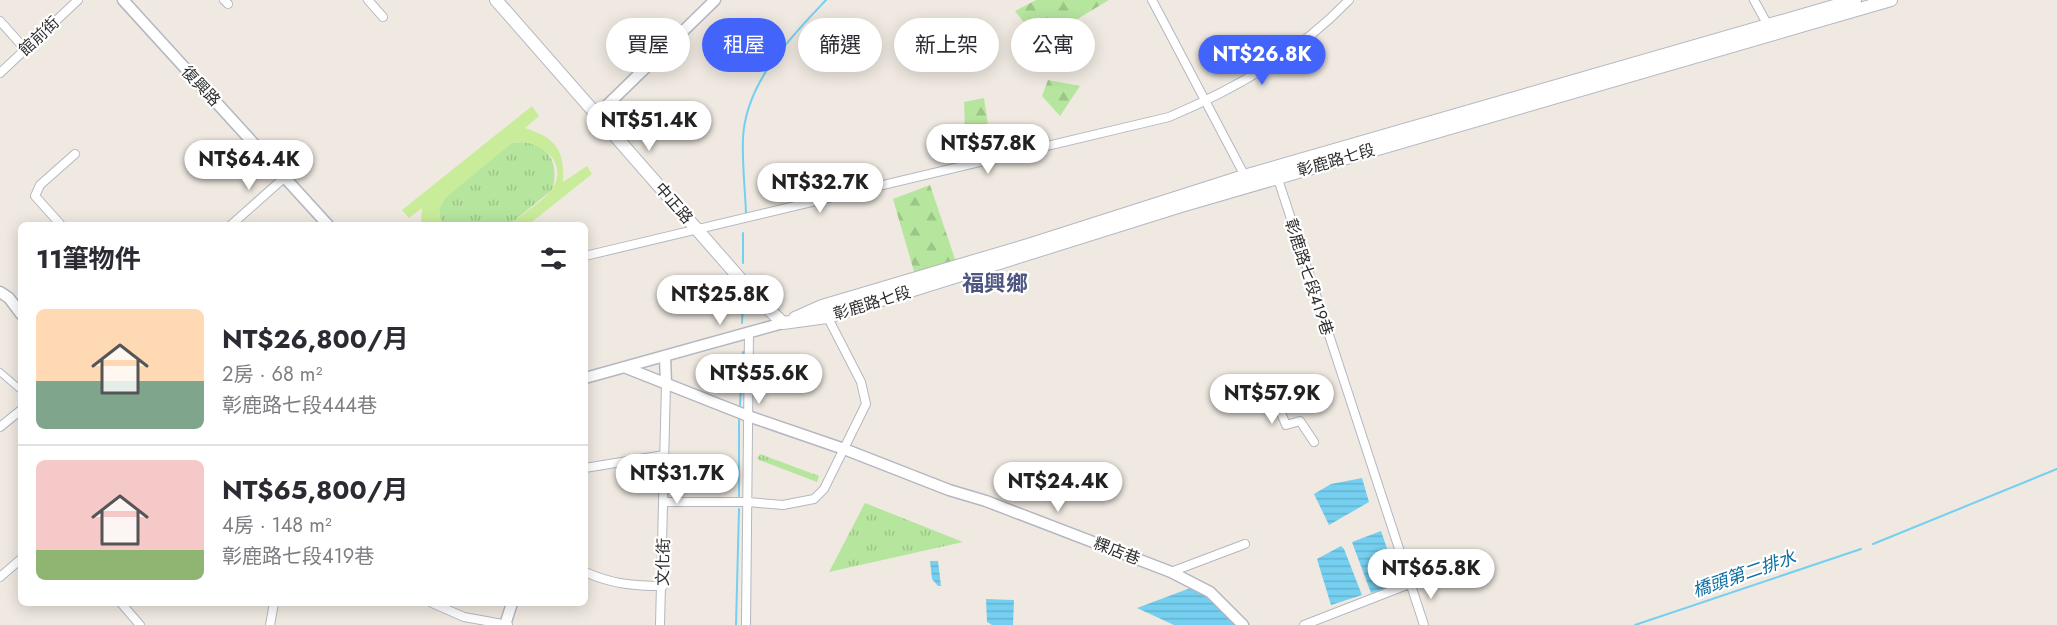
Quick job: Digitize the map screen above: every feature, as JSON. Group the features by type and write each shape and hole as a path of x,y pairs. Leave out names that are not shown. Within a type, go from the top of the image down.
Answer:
{"main road":[{"name":"中正路","path":"495,0 697,230 783,323"},
{"name":"彰鹿路七段","path":"1770,30 1855,0"},
{"name":"彰鹿路七段","path":"783,323 1276,172 1770,30 1891,0"}],"street":[{"name":"館前街","path":"0,73 78,0"},
{"name":"復興路","path":"123,0 325,222"},
{"path":"368,0 383,16"},
{"path":"597,115 715,0"},
{"path":"1152,0 1247,181"},
{"path":"588,255 1145,123 1206,102 1259,73 1308,39 1349,0"},
{"path":"1754,0 1770,30"},
{"path":"0,21 25,49"},
{"path":"57,222 35,196 40,184 75,154"},
{"name":"彰鹿路七段419巷","path":"1276,172 1425,625"},
{"path":"234,222 285,177"},
{"path":"0,292 9,298 18,310"},
{"path":"664,502 748,502 783,505 814,500 824,489 866,404 864,392 825,311"},
{"name":"彰鹿路七段","path":"588,377 783,323"},
{"path":"746,625 749,333"},
{"name":"文化街","path":"660,625 663,586 665,356"},
{"name":"粿店巷","path":"624,367 748,416 844,449 1171,572 1210,592 1243,625"},
{"path":"0,372 18,387"},
{"path":"1267,379 1286,425 1300,421 1314,442"},
{"path":"0,427 18,412"},
{"path":"588,468 664,455"},
{"path":"1171,572 1245,544"},
{"path":"0,577 18,562"},
{"path":"588,573 624,586 663,586"},
{"path":"1304,625 1412,583"},
{"path":"124,606 140,625"},
{"path":"270,625 273,606"},
{"path":"439,606 464,616 506,625 511,606"}],"green space":[{"path":"1036,0 1109,0 1079,18 1020,18 1015,11"},
{"path":"1048,80 1080,86 1060,116 1042,96"},
{"path":"984,98 988,125 965,128 964,102"},
{"path":"532,106 539,116 525,128 544,136 556,146 562,161 563,182 587,166 592,174 532,222 513,222 549,193 557,179 557,170 555,162 542,149 533,144 512,143 445,198 439,209 441,222 421,222 422,208 409,218 402,210"},
{"path":"511,143 531,143 545,151 553,164 552,190 513,222 441,222 439,209 445,198"},
{"path":"930,185 956,262 915,275 893,199"},
{"path":"760,454 819,476 817,482 757,459"},
{"path":"865,503 963,542 829,572"}],"water":[{"path":"1362,478 1369,502 1329,525 1314,494 1331,484"},
{"path":"1381,531 1399,583 1371,593 1352,542"},
{"path":"1341,546 1362,595 1331,605 1317,559"},
{"path":"930,561 938,561 941,586 938,586 932,579"},
{"path":"1193,587 1208,596 1236,625 1174,625 1137,608"},
{"path":"986,599 1014,600 1013,625 992,625 987,622"}],"waterway":[{"path":"746,213 743,139 752,99 761,80 784,46 826,0"},
{"path":"743,233 743,263"},
{"path":"742,323 743,301"},
{"path":"740,405 743,352"},
{"path":"739,420 739,496"},
{"name":"橋頭第二排水","path":"1873,544 2057,469"},
{"path":"736,625 739,509"},
{"name":"橋頭第二排水","path":"1635,625 1861,549"}],"district":[{"name":"福興鄉","path":"995,283"}]}
